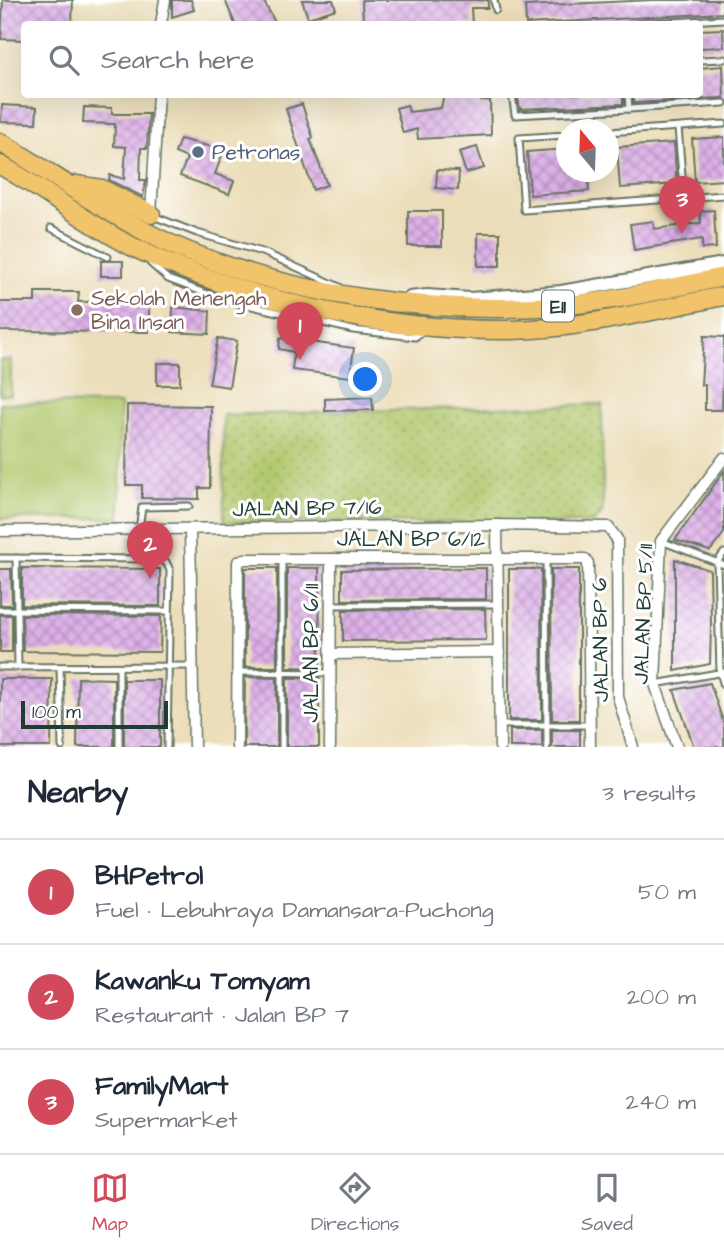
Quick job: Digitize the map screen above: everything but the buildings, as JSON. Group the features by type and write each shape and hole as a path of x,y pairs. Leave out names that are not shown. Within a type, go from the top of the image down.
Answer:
{"highway":[{"name":"E11","path":"0,142 126,221 174,246 298,285 357,298 449,308 558,306 615,299 724,276"},
{"name":"E11","path":"0,164 134,248 225,283 366,319 430,326 511,330 619,316 724,296"},
{"path":"72,185 102,189 150,214"}],"street":[{"path":"161,21 164,0"},
{"path":"150,214 158,98"},
{"path":"389,301 427,296 470,299 561,292 724,264"},
{"name":"JALAN BP 5/11","path":"677,747 655,684 661,541 724,458"},
{"path":"497,525 500,747"},
{"name":"JALAN BP 7/16","path":"0,531 497,525 608,527 613,531"},
{"path":"190,529 194,747"},
{"name":"JALAN BP 6","path":"613,531 617,539 618,697 633,747"},
{"name":"JALAN BP 6/12","path":"237,672 238,562 244,559 585,559 588,563 590,725"},
{"name":"JALAN BP 6/11","path":"330,747 331,559"},
{"path":"331,654 499,652"},
{"path":"237,672 237,747"},
{"path":"590,725 590,747"}],"lane":[{"path":"494,0 496,10"},
{"path":"689,21 724,19"},
{"path":"703,60 724,59"},
{"path":"513,98 515,115 724,103"},
{"path":"628,98 629,109"},
{"path":"619,131 724,124"},
{"path":"678,128 684,199"},
{"path":"556,136 519,138 524,210 724,195"},
{"path":"150,214 197,233 265,253 333,283 357,298"},
{"path":"51,228 108,257"},
{"path":"139,530 142,507 189,506"},
{"path":"661,541 724,565"},
{"path":"724,553 717,562 724,687"},
{"path":"0,558 158,559 166,562 170,570 166,666 167,747"},
{"path":"16,558 18,667"},
{"path":"282,559 282,747"},
{"path":"545,559 547,747"},
{"path":"331,605 498,604"},
{"path":"0,610 169,611"},
{"path":"0,667 192,666"},
{"path":"60,667 62,747"},
{"path":"119,667 119,747"},
{"path":"237,672 330,673"},
{"path":"655,684 722,672"},
{"path":"499,725 590,725"}],"green space":[{"path":"0,360 11,360 11,395 0,395"},
{"path":"0,403 120,404 120,518 0,519"},
{"path":"602,404 603,512 593,523 224,522 223,415"}],"place":[{"name":"Petronas","path":"198,152"},
{"name":"FamilyMart","path":"682,234"},
{"name":"Sekolah Menengah Bina Insan","path":"77,310"},
{"name":"BHPetrol","path":"300,360"},
{"name":"Kawanku Tomyam","path":"150,579"}]}
